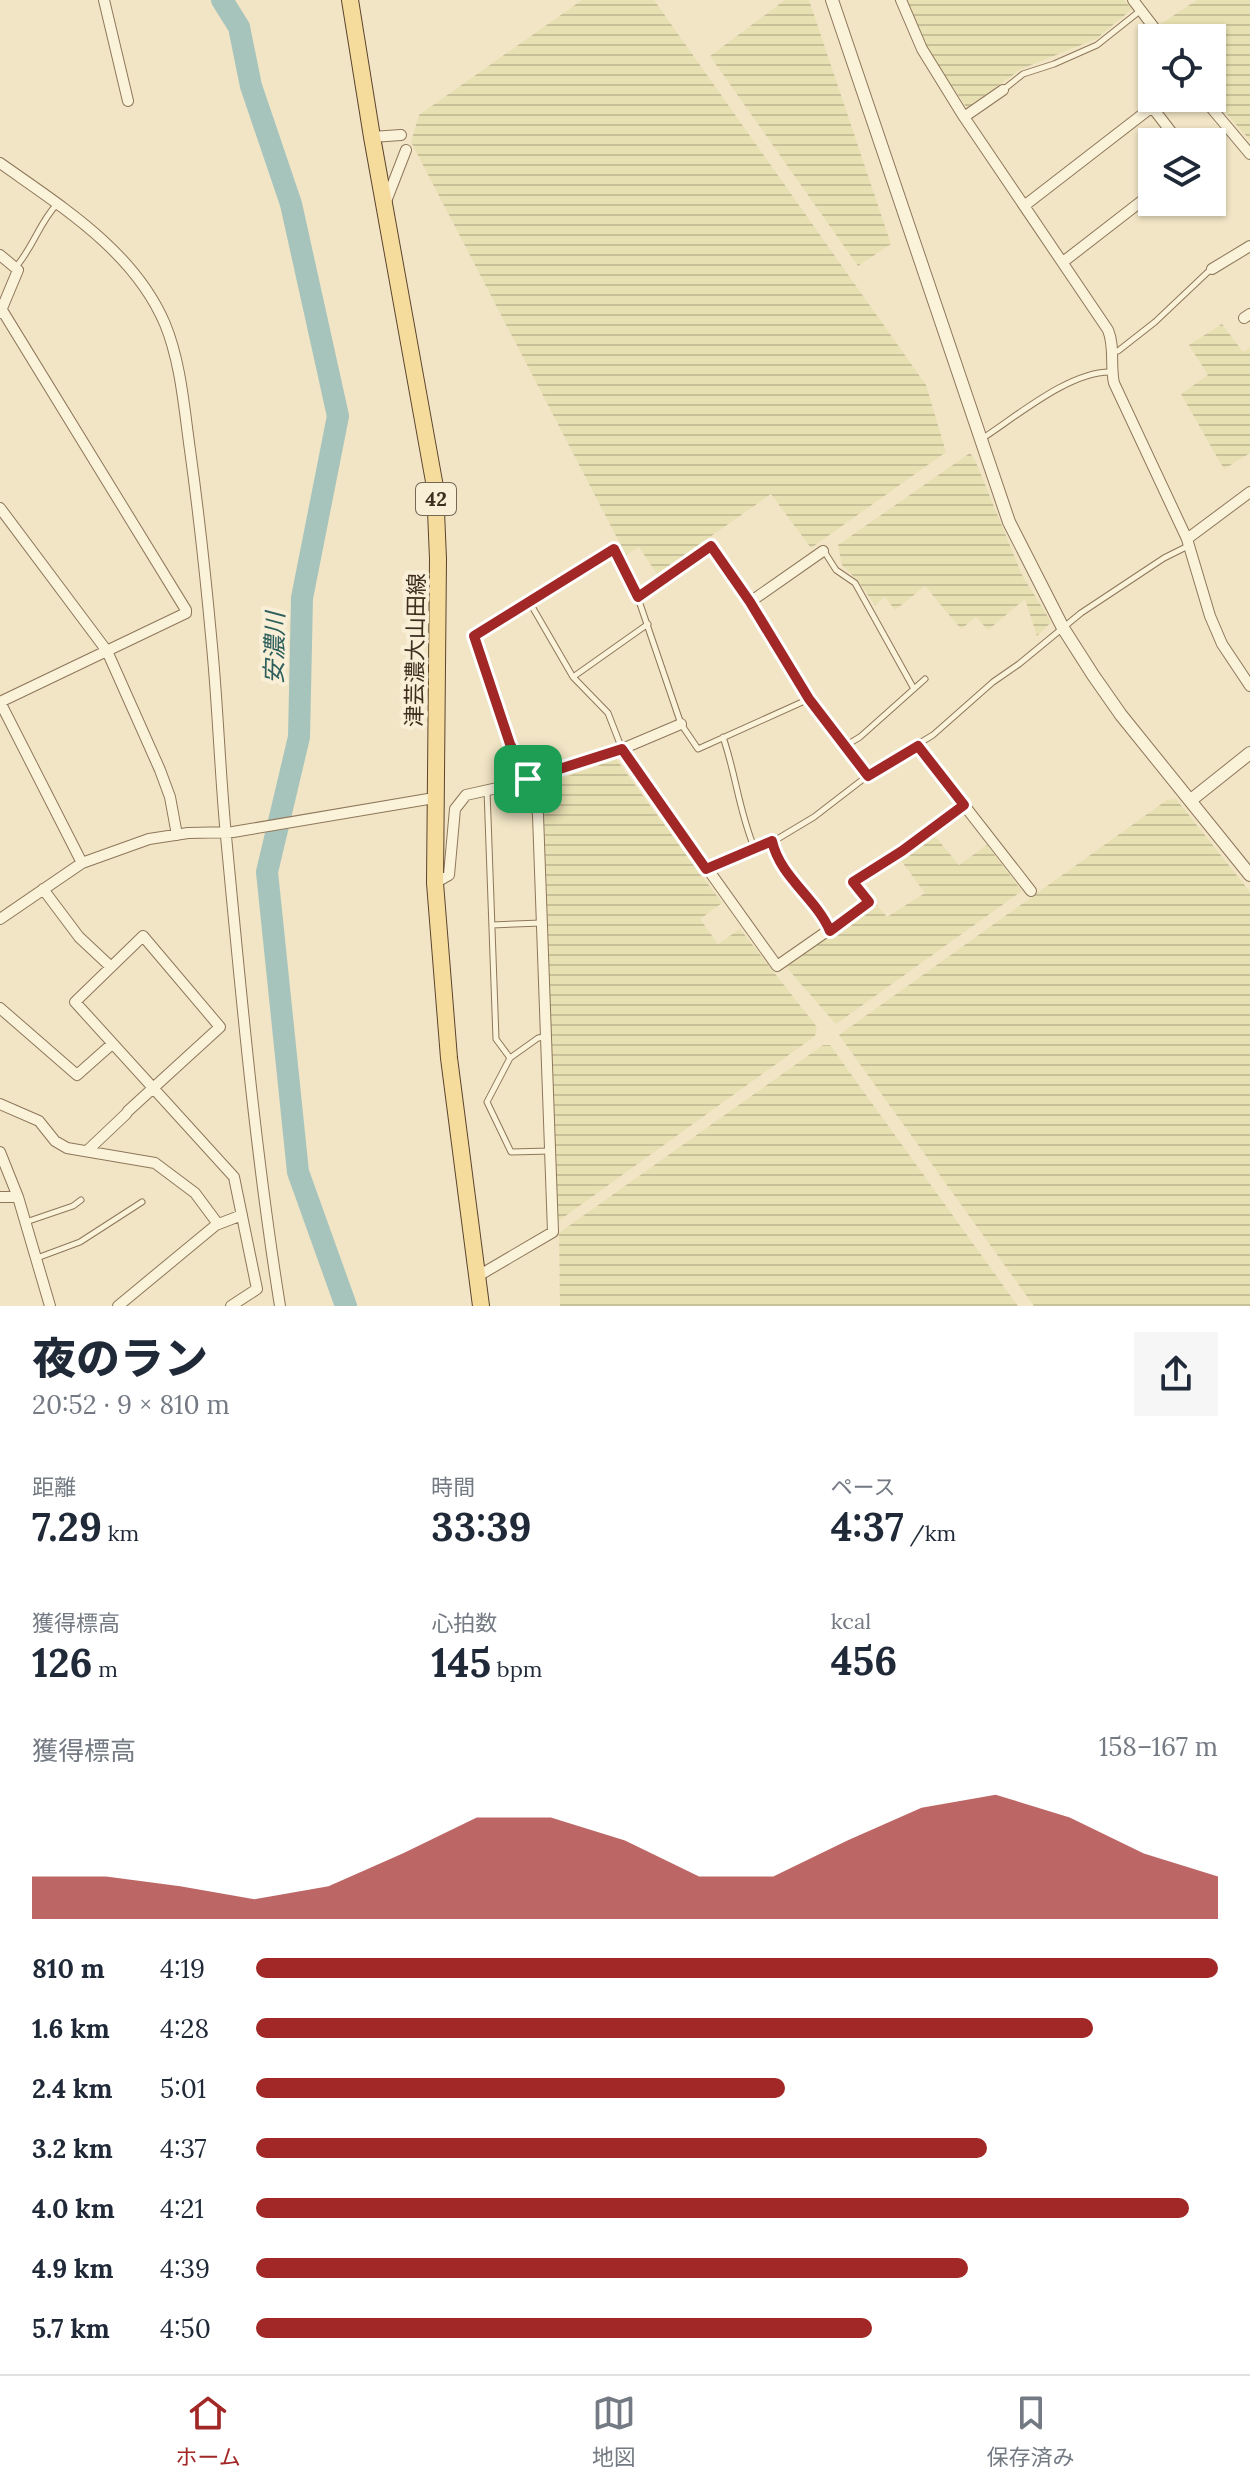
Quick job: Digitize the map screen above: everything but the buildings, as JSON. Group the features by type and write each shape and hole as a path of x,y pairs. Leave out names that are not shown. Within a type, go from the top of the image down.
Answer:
{"main road":[{"name":"津芸濃大山田線","path":"350,0 435,487 438,559 429,800 449,1058 481,1306"}],"street":[{"path":"104,0 128,101"},
{"path":"832,0 1009,522 1063,628 1121,715 1250,875"},
{"path":"901,0 922,49 964,117 1108,330 1112,341 1114,383 1188,542 1210,616 1222,644 1250,686"},
{"path":"1133,0 1152,24"},
{"path":"964,117 1003,90"},
{"path":"1024,206 1153,104 1169,128"},
{"path":"1215,112 1250,154"},
{"path":"372,137 401,135"},
{"path":"385,204 406,150"},
{"path":"0,163 85,223 138,279 160,315 174,351 204,558 250,1089 280,1306"},
{"path":"1063,262 1138,204"},
{"path":"1212,269 1250,246"},
{"path":"0,255 18,270 1,312 186,610 186,613 0,702 38,782 82,863"},
{"path":"1188,542 1250,492"},
{"path":"0,508 107,651 160,770 170,797 177,835"},
{"path":"478,1276 553,1232 538,815 530,779 510,744 474,636 614,549 638,597 711,546 750,602 823,551"},
{"path":"435,883 449,875 455,809 460,800 472,792 530,779 622,749 681,724"},
{"path":"918,746 1031,891"},
{"path":"622,749 777,966 869,902 853,882 902,851 964,805"},
{"path":"1191,800 1250,753"},
{"path":"0,919 82,863 131,844 177,835 230,832 429,800"},
{"path":"43,889 79,937 111,967"},
{"path":"88,1150 153,1089 220,1027 143,936 75,1002 112,1044 153,1089 234,1177 257,1289 231,1306"},
{"path":"0,1008 77,1075 112,1044"},
{"path":"0,1104 39,1121 58,1143 67,1148 155,1163 195,1193 218,1224"},
{"path":"0,1152 18,1197 50,1306"},
{"path":"0,1197 18,1197"},
{"path":"118,1306 218,1224 242,1215"}],"lane":[{"path":"1003,90 1023,74 1097,45 1142,10"},
{"path":"15,268 27,253 44,218 57,203"},
{"path":"1112,351 1118,351 1155,322 1212,269"},
{"path":"980,441 1073,380 1099,372 1112,372"},
{"path":"706,869 772,841 839,800 868,776 918,746 1081,613 1188,542"},
{"path":"823,551 836,570 855,583 914,689"},
{"path":"638,597 681,724 698,749 809,699"},
{"path":"530,602 573,677 608,713 622,749"},
{"path":"750,602 809,699 868,776"},
{"path":"573,677 648,624"},
{"path":"845,746 860,737 925,679"},
{"path":"723,737 733,765 742,819 754,847"},
{"path":"487,789 496,1039 510,1058"},
{"path":"772,841 796,886 830,931"},
{"path":"492,925 542,923"},
{"path":"546,1036 538,1038 510,1058 488,1098 488,1105 511,1152 550,1151"},
{"path":"25,1223 73,1206 81,1200"},
{"path":"36,1259 80,1242 142,1202"}],"shaded area":[{"path":"582,0 654,0 926,385 946,452 811,548 771,494 657,574 639,547 626,555 411,142 419,115"},
{"path":"785,0 809,0 891,244 858,266 710,56"},
{"path":"907,0 1124,0 1132,9 1096,39 1021,69 967,108 926,48"},
{"path":"1197,0 1250,0 1250,140 1225,112 1226,24 1161,24"},
{"path":"1222,324 1243,352 1250,348 1250,453 1224,469 1181,394 1208,375 1189,345"},
{"path":"970,453 1022,575 1051,622 1037,636 1025,599 988,630 976,617 961,629 925,586 895,610 885,597 875,605 842,565 838,545"},
{"path":"616,759 722,903 700,919 718,944 740,929 817,1027 815,1036 557,1222 543,785"},
{"path":"1176,799 1250,892 1250,1306 1034,1306 839,1035 1167,800"},
{"path":"933,834 959,865 987,845 1022,891 836,1024 786,967 876,904 887,917 925,893 900,859"},
{"path":"823,1045 830,1045 1018,1306 560,1306 559,1233"}],"waterway":[{"name":"安濃川","path":"222,0 239,27 251,86 291,204 338,416 302,598 299,737 267,872 298,1172 346,1306"}],"route":[{"path":"711,546 750,602 809,699 868,776 918,746 964,805 902,851 853,882 869,902 830,931 796,886 772,841 706,869 622,749 528,779 510,744 474,636 614,549 638,597 711,546"}]}
